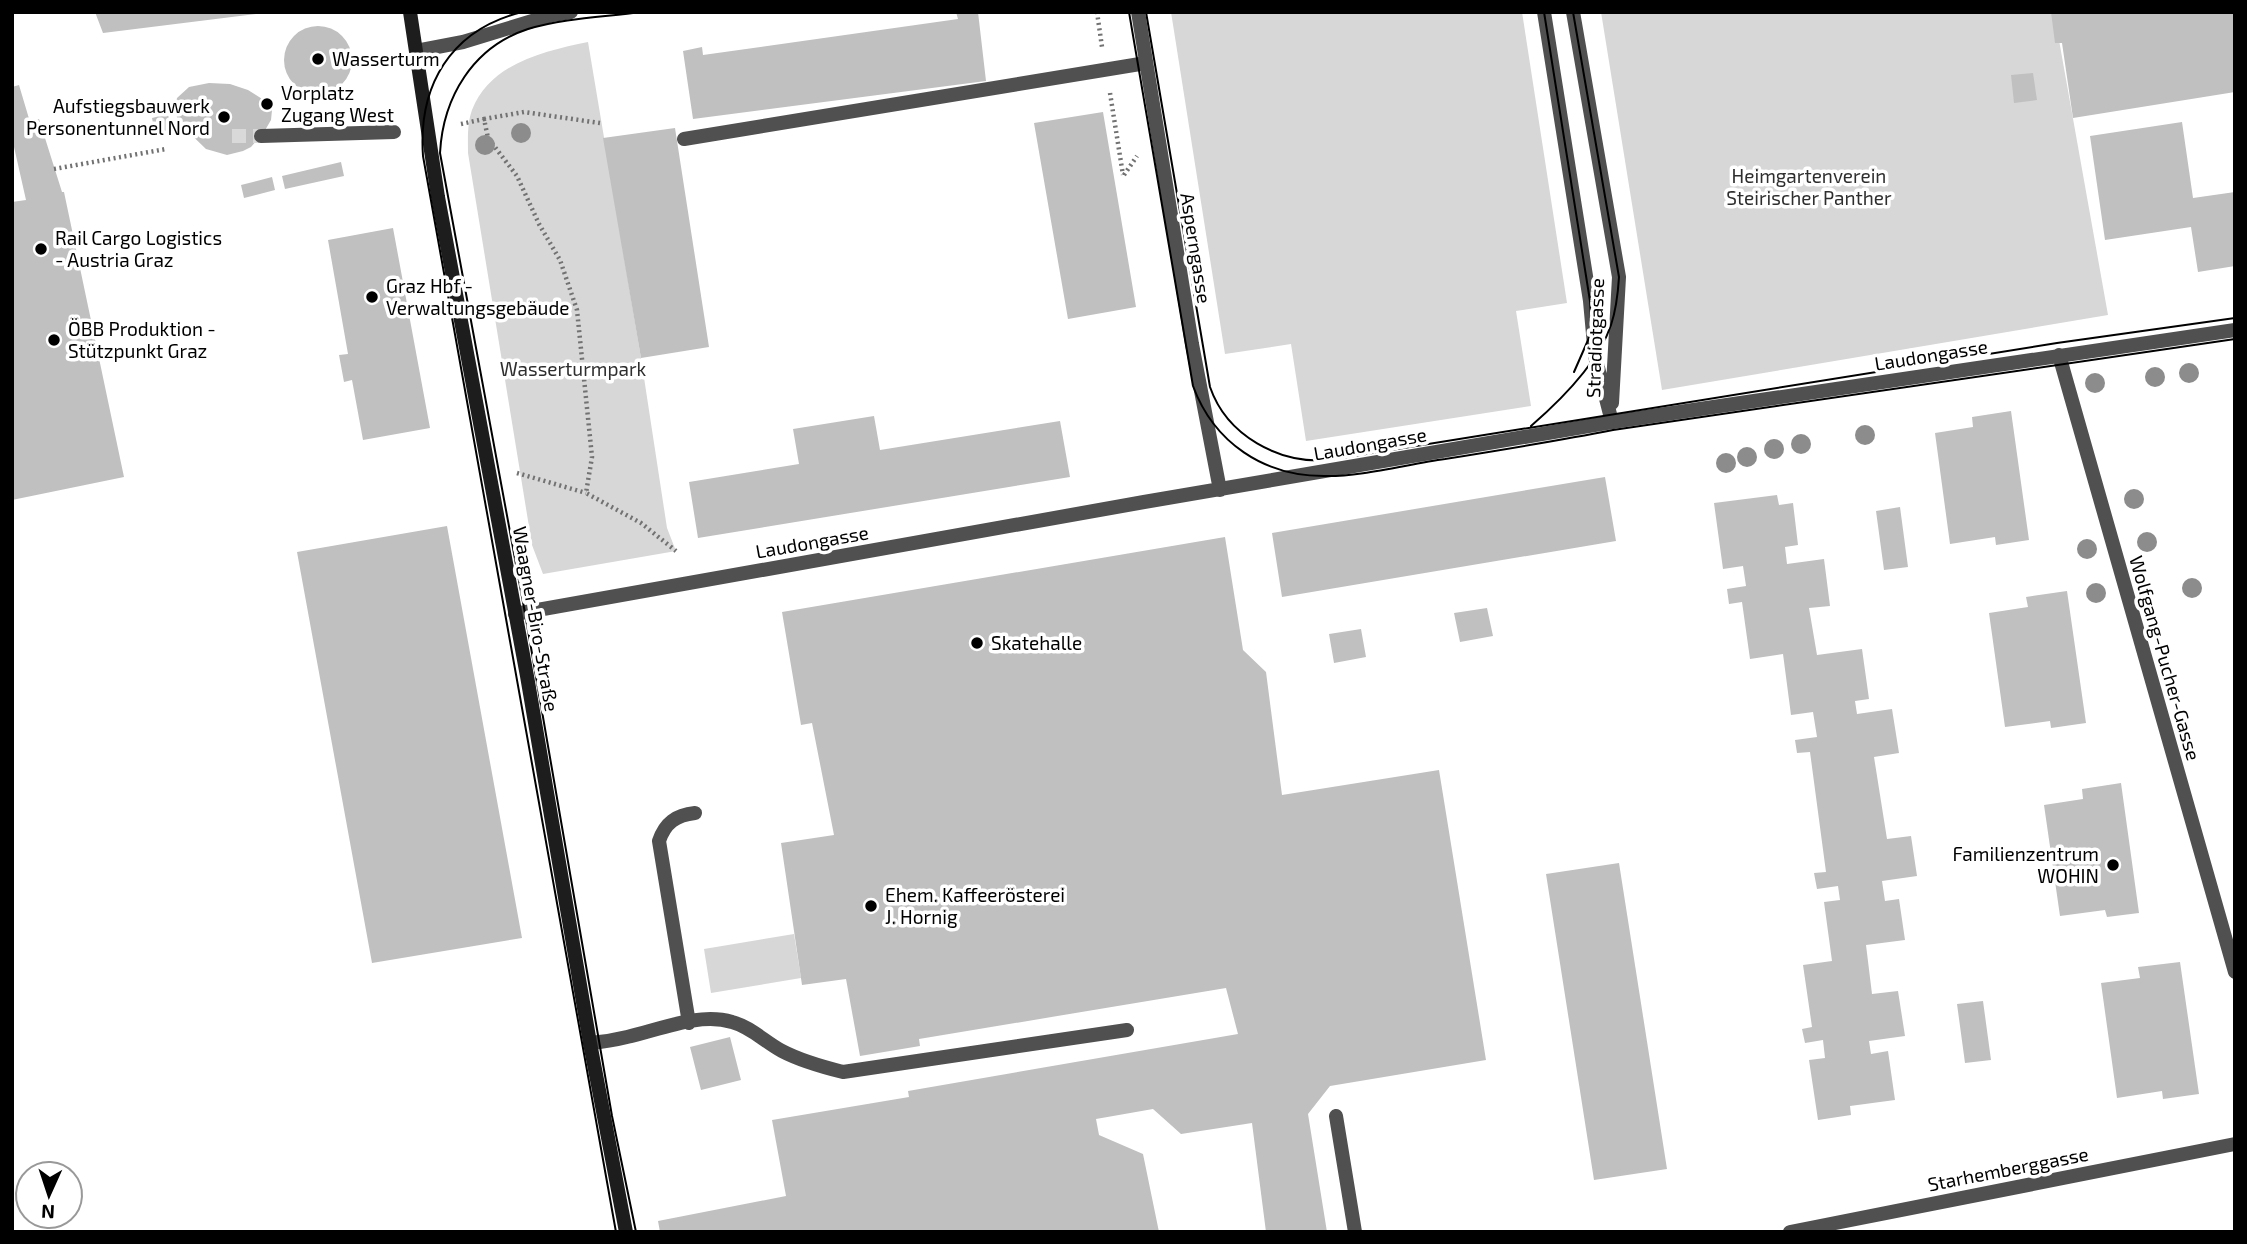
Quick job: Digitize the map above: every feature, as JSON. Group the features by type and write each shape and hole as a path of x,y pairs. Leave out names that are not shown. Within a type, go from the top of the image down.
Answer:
{"street":[{"name":"Waagner-Biro-Straße","path":"411,12 438,197 516,614 590,1043 626,1232"},
{"path":"416,51 440,44 463,42 552,15 571,12"},
{"name":"Asperngasse","path":"1138,12 1192,344 1220,490"},
{"name":"Stradiotgasse","path":"1544,12 1590,301 1595,356 1612,422"},
{"name":"Stradiotgasse","path":"1573,12 1619,277 1612,422"},
{"path":"684,139 1146,63"},
{"path":"261,136 394,132"},
{"name":"Laudongasse","path":"516,614 1612,422 2235,330"},
{"name":"Wolfgang-Pucher-Gasse","path":"2060,355 2235,972"},
{"path":"689,1023 659,841 664,827 682,815 695,813"},
{"path":"590,1043 716,1019 733,1022 755,1032 783,1052 843,1072 1127,1030"},
{"path":"1336,1116 1354,1232"},
{"name":"Starhemberggasse","path":"1790,1232 2235,1144"}],"path":[{"path":"461,124 524,112 600,124"},
{"path":"484,118 488,138 517,176 559,260 577,310 592,457 586,493"},
{"path":"54,169 166,149"},
{"path":"1123,175 1140,153"},
{"path":"517,473 586,493 641,523 676,551"}],"green space":[{"path":"1171,12 1522,12 1567,303 1516,311 1531,406 1306,441 1291,344 1225,354"},
{"name":"Heimgartenverein Steirischer Panther","path":"1601,12 2054,12 2108,315 1662,390"},
{"name":"Wasserturmpark","path":"588,42 667,528 676,551 543,574 532,545 468,153 469,126 472,110 480,94 505,70 537,55"},
{"path":"794,934 801,978 711,993 704,949"}],"building":[{"path":"95,12 256,12 256,14 103,33"},
{"path":"956,12 978,12 986,81 693,119 683,51 702,47 703,55 958,19"},
{"path":"2051,12 2235,12 2235,92 2073,118 2062,43 2055,43"},
{"name":"Wasserturm","path":"318,26 331,29 342,36 349,47 352,60 349,73 342,84 331,91 318,94 305,91 294,84 287,73 284,60 287,47 294,36 305,29"},
{"path":"2033,73 2037,100 2014,103 2011,75"},
{"name":"Aufstiegsbauwerk Personentunnel Nord","path":"209,83 230,84 248,90 270,104 271,120 251,147 227,155 206,149 178,122 175,107 177,98 189,87"},
{"name":"ÖBB Produktion - Stützpunkt Graz","path":"19,85 30,122 39,119 64,192 124,477 12,500 12,202 26,200 12,138 12,87"},
{"path":"1103,112 1136,307 1068,319 1034,123"},
{"path":"168,114 171,130 155,133 152,118"},
{"path":"2182,122 2193,198 2235,192 2235,266 2198,272 2191,227 2105,240 2090,136"},
{"path":"675,128 709,347 641,358 603,138"},
{"path":"341,162 344,176 285,189 282,176"},
{"path":"272,177 275,190 244,198 241,185"},
{"name":"Graz Hbf - Verwaltungsgebäude","path":"393,228 430,428 363,440 352,380 344,382 339,355 348,354 328,240"},
{"path":"2011,411 2029,540 1996,545 1995,537 1950,544 1935,433 1973,427 1972,417"},
{"path":"874,416 880,450 1060,421 1070,477 698,538 689,482 799,464 793,429"},
{"path":"1605,477 1616,541 1282,597 1272,533"},
{"path":"1777,495 1779,505 1793,503 1798,545 1785,547 1787,564 1824,559 1830,606 1809,608 1817,655 1862,649 1869,699 1855,701 1857,714 1892,709 1899,753 1874,757 1887,839 1911,836 1917,876 1882,881 1885,901 1899,899 1905,940 1866,945 1872,994 1898,991 1905,1036 1869,1041 1871,1054 1888,1051 1895,1100 1850,1106 1851,1115 1818,1120 1809,1060 1825,1058 1823,1040 1805,1043 1802,1029 1812,1027 1803,965 1832,961 1824,902 1840,900 1838,886 1817,889 1814,873 1826,872 1810,752 1797,753 1795,740 1817,737 1813,712 1791,715 1783,654 1750,659 1742,602 1729,604 1727,589 1746,586 1743,566 1723,569 1714,503"},
{"path":"1900,507 1908,567 1884,570 1876,511"},
{"path":"447,526 522,938 372,963 297,552"},
{"path":"1225,537 1243,650 1266,672 1282,795 1439,770 1486,1060 1330,1086 1308,1114 1327,1232 1266,1232 1252,1123 1181,1134 1153,1109 1096,1119 1099,1135 1143,1154 1159,1232 660,1232 658,1221 786,1196 772,1120 909,1097 908,1091 1238,1034 1226,988 919,1039 920,1046 860,1056 846,979 802,985 781,843 834,835 812,723 801,725 782,612"},
{"path":"2067,591 2086,723 2051,728 2050,721 2005,727 1989,613 2028,607 2026,597"},
{"path":"1487,608 1493,636 1460,642 1454,613"},
{"path":"1361,629 1366,657 1334,663 1329,634"},
{"path":"2121,783 2139,913 2107,917 2105,910 2060,916 2044,805 2083,799 2082,789"},
{"path":"1619,863 1667,1169 1594,1180 1546,874"},
{"path":"2180,962 2199,1094 2163,1099 2162,1091 2117,1098 2101,983 2140,978 2138,967"},
{"path":"1983,1001 1991,1060 1965,1063 1957,1004"},
{"path":"730,1037 741,1080 701,1090 690,1047"}],"tunnel":[{"path":"232,136 261,136"}],"tram line":[{"path":"522,12 497,20 475,32 444,64 433,84 426,106 423,156 616,1232"},
{"path":"636,1232 612,1116 525,613 440,153 442,132 455,94 464,77 491,48 509,37 542,25 641,12"},
{"path":"1129,12 1193,386 1202,406 1228,440 1262,463 1281,470 1324,476 1368,472 1613,430 2235,339"},
{"path":"1146,12 1210,387 1229,420 1242,433 1274,452 1310,460 1329,460 2057,343 2235,318"},
{"path":"1544,12 1590,301 1592,331 1574,372"},
{"path":"1531,426 1566,393 1597,354 1611,325 1618,289 1619,277 1573,12"}],"place":[{"name":"Wasserturm","path":"318,59"},
{"name":"Vorplatz Zugang West","path":"267,104"},
{"name":"Aufstiegsbauwerk Personentunnel Nord","path":"224,117"},
{"name":"Rail Cargo Logistics - Austria Graz","path":"41,249"},
{"name":"Graz Hbf - Verwaltungsgebäude","path":"372,297"},
{"name":"ÖBB Produktion - Stützpunkt Graz","path":"54,340"},
{"name":"Skatehalle","path":"977,643"},
{"name":"Familienzentrum WOHIN","path":"2113,865"},
{"name":"Ehem. Kaffeerösterei J. Hornig","path":"871,906"}]}
